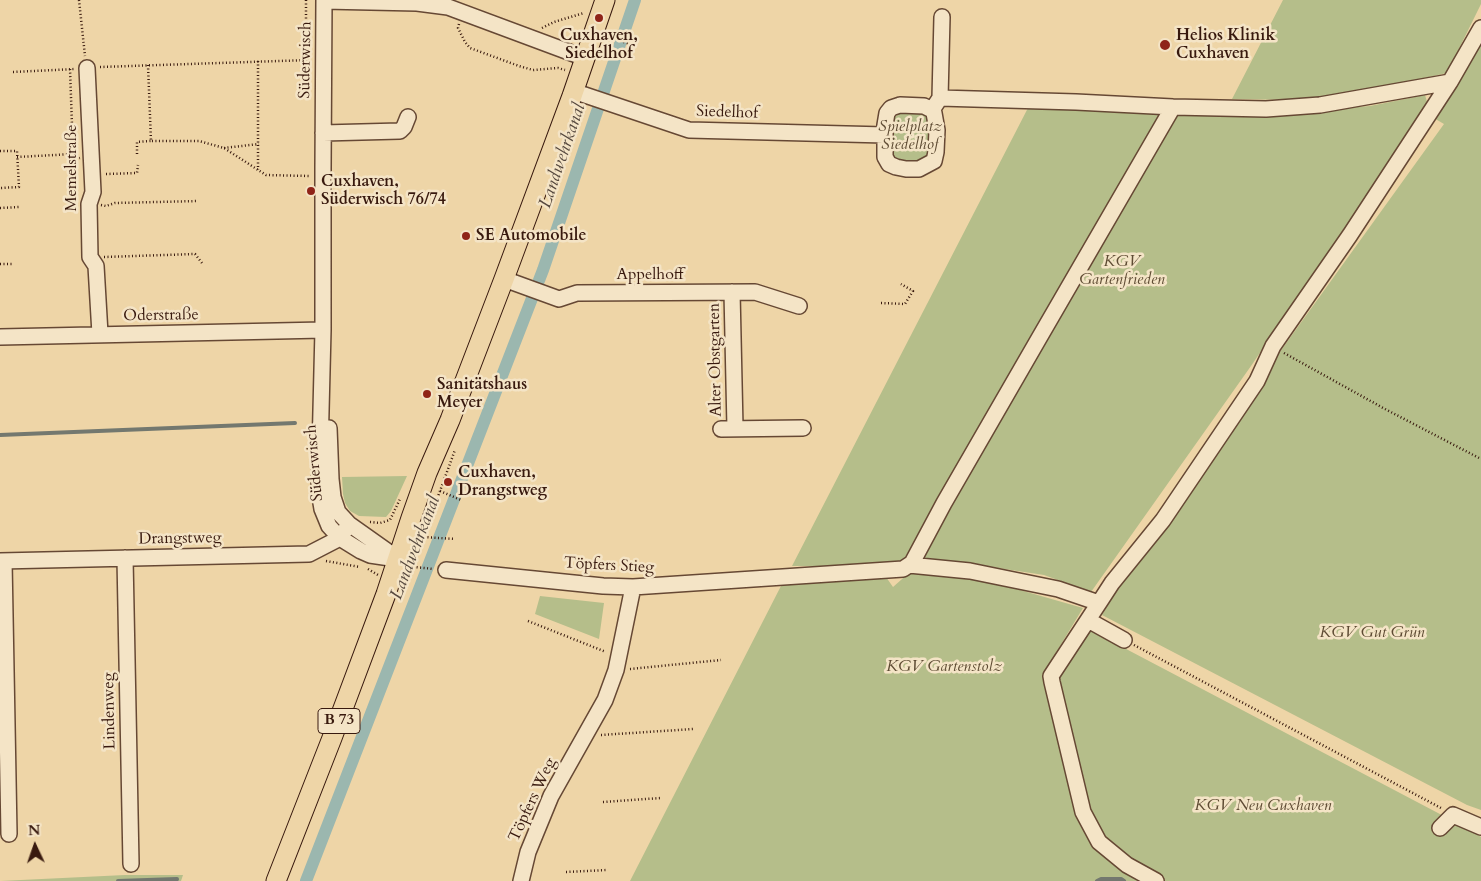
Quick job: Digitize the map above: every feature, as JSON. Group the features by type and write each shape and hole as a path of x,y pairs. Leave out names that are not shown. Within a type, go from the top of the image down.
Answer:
{"main road":[{"name":"B 73","path":"276,881 386,594 427,473 450,420 582,80 605,0"}],"street":[{"name":"Siedelhof","path":"324,0 417,3 448,7 524,36 582,80 607,102 689,130 885,135"},
{"name":"Süderwisch","path":"324,0 323,330 319,491 322,509 329,526 340,538 370,555 397,559"},
{"path":"942,18 936,104 934,114 937,130 934,161 919,169 896,167 889,164 885,157 885,135 887,113 891,108 900,105 924,106 936,104 1076,102 1266,109 1320,105 1450,82"},
{"path":"1156,881 1127,865 1099,842 1084,812 1051,676 1112,583 1163,520 1257,380 1273,346 1350,235 1450,82 1481,28"},
{"name":"Memelstraße","path":"86,68 93,192 89,204 90,258 96,266 100,334"},
{"path":"909,565 912,563 944,503 1173,107"},
{"path":"323,133 400,131 408,117"},
{"name":"Appelhoff","path":"504,279 559,299 577,293 755,292 799,306"},
{"name":"Alter Obstgarten","path":"732,292 728,429 802,428"},
{"name":"Süderwisch","path":"323,330 333,497 338,512 350,524 397,559"},
{"name":"Oderstraße","path":"0,337 323,330"},
{"name":"Drangstweg","path":"2,561 309,554 340,538 350,524"},
{"name":"Lindenweg","path":"124,558 131,864"},
{"path":"2,561 9,834"},
{"name":"Töpfers Stieg","path":"442,570 603,586 633,587 903,569 909,565 970,571 1058,589 1100,603"},
{"name":"Töpfers Weg","path":"521,881 528,852 547,805 605,700 618,664 633,587"},
{"path":"1088,620 1124,640"},
{"path":"1440,828 1453,814 1481,827"}],"path":[{"path":"78,0 86,68"},
{"path":"461,12 458,28 470,48 533,70 558,68 582,80"},
{"path":"524,36 554,22 585,13"},
{"path":"611,38 635,46"},
{"path":"13,72 148,65 309,60"},
{"path":"258,62 258,170"},
{"path":"148,65 151,141"},
{"path":"17,157 74,154 70,69"},
{"path":"137,154 137,142 199,140 224,148 266,175 312,176"},
{"path":"224,148 259,144"},
{"path":"0,151 17,151 19,187 0,188"},
{"path":"92,174 137,173 138,165"},
{"path":"89,204 106,206 115,203 198,201"},
{"path":"0,208 19,207"},
{"path":"90,258 195,254 202,264"},
{"path":"0,264 12,264"},
{"path":"881,303 905,304 913,291 901,284"},
{"path":"1273,346 1385,409 1481,459"},
{"path":"440,491 461,500"},
{"path":"423,537 455,539"},
{"path":"415,567 442,570"},
{"path":"528,621 618,664 721,660"},
{"path":"1124,640 1453,814"},
{"path":"585,736 692,728"},
{"path":"603,802 661,798"},
{"path":"566,872 607,870"}],"green space":[{"path":"1283,0 1481,0 1481,4 1447,73 1365,91 1296,100 1232,99"},
{"name":"KGV Gut Grün","path":"1481,34 1481,810 1467,805 1102,615 1132,565 1191,486 1279,353 1444,124 1432,117"},
{"name":"KGV Gartenfrieden","path":"1425,95 1428,105 1251,366 1091,592 1044,575 985,566 792,566 1029,106 1160,114 1268,114 1370,106"},
{"name":"Spielplatz Siedelhof","path":"919,112 928,116 930,123 928,156 924,163 909,163 897,160 889,153 893,118 901,113"},
{"path":"407,476 391,511 386,517 359,516 350,511 345,503 342,477"},
{"path":"910,572 992,582 1083,608 1051,661 1057,679 1090,630 1476,833 1481,837 1481,881 630,881 782,584 886,577 893,587"},
{"path":"540,596 604,603 599,639 535,614"},
{"path":"125,875 183,875 181,881 0,881"}],"waterway":[{"name":"Landwehrkanal","path":"306,881 543,270 635,0"},
{"path":"0,435 295,423"},
{"path":"118,881 177,879 176,881"},
{"path":"1097,881 1101,879 1121,879 1124,881"}],"place":[{"name":"Cuxhaven, Siedelhof","path":"599,18"},
{"name":"Helios Klinik Cuxhaven","path":"1165,45"},
{"name":"Cuxhaven, Süderwisch 76/74","path":"311,191"},
{"name":"SE Automobile","path":"466,236"},
{"name":"Sanitätshaus Meyer","path":"427,394"},
{"name":"Cuxhaven, Drangstweg","path":"448,482"}],"park label":[{"name":"KGV Gartenstolz","path":"944,667"},
{"name":"KGV Neu Cuxhaven","path":"1263,806"}]}
